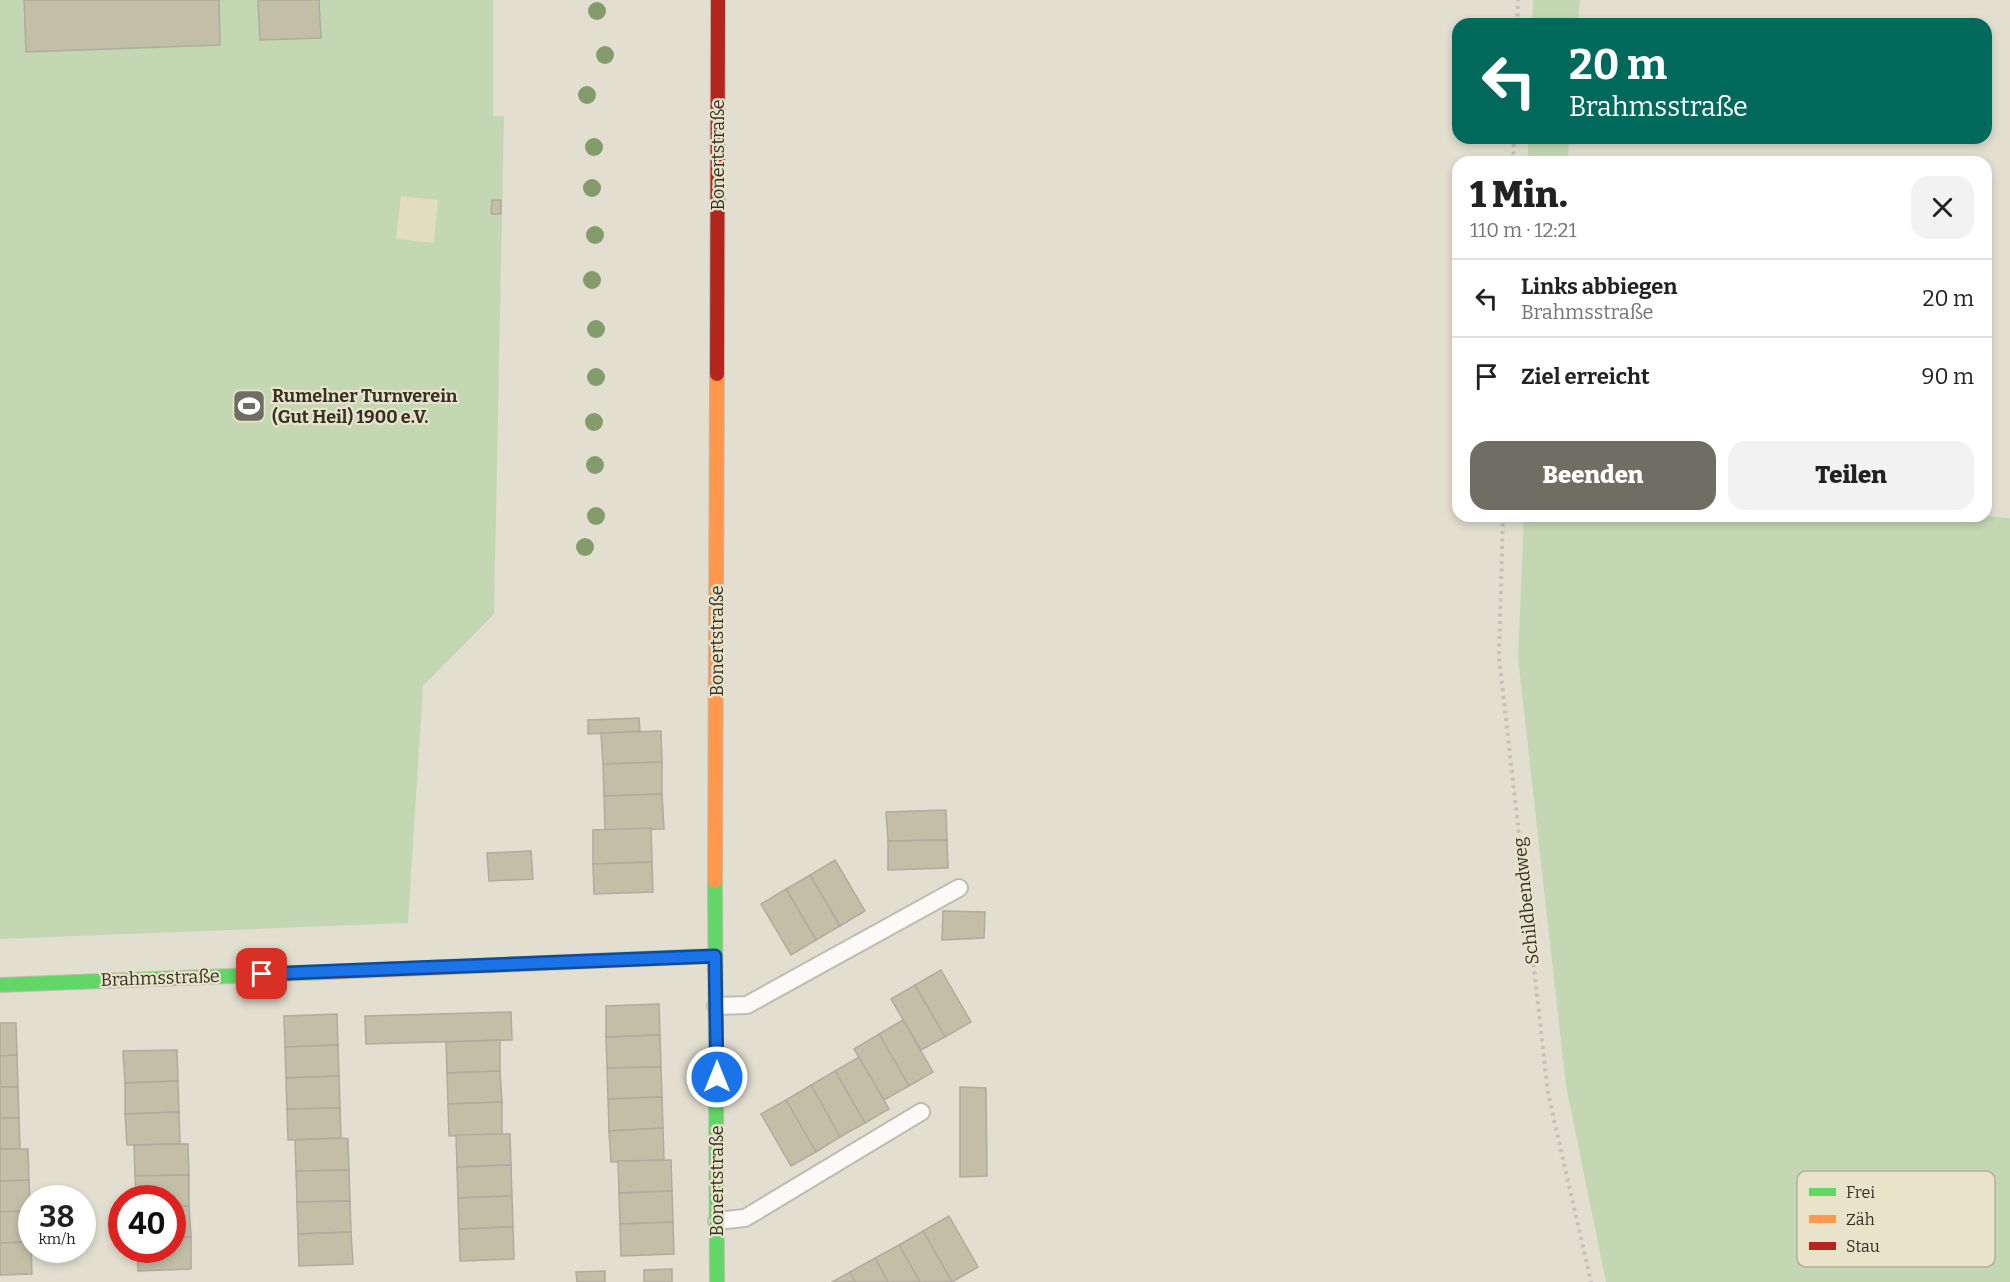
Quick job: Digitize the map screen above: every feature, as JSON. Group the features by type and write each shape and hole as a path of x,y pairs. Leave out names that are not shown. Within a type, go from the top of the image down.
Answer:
{"street":[{"name":"Bonertstraße","path":"717,1282 715,956 718,0"},
{"name":"Brahmsstraße","path":"0,984 715,956"}],"lane":[{"path":"716,1006 747,1005 959,888"},
{"path":"717,1221 745,1218 921,1112"}],"path":[{"path":"1517,18 1518,0"},
{"name":"Schildbendweg","path":"1503,522 1499,657 1548,1094 1591,1282"}],"green space":[{"name":"Rumelner Turnverein (Gut Heil) 1900 e.V.","path":"0,0 493,0 493,116 504,116 494,614 423,686 408,923 0,939"},
{"path":"1533,0 1580,0 1578,18 1532,18"},
{"path":"1528,144 1569,144 1568,156 1528,156"},
{"path":"1992,516 2010,518 2010,1282 1606,1282 1566,1086 1518,658 1524,522 1992,522"}],"sand":[{"path":"401,196 438,200 434,243 396,239"}],"building":[{"path":"24,0 219,0 220,45 26,52"},
{"path":"258,0 319,0 321,38 260,40"},
{"path":"492,200 501,200 501,214 491,214"},
{"path":"639,718 640,731 588,734 588,720"},
{"path":"661,731 662,762 603,764 601,733"},
{"path":"662,762 662,794 604,796 603,764"},
{"path":"662,794 664,829 605,830 604,796"},
{"path":"946,810 947,840 888,841 886,812"},
{"path":"651,828 652,862 593,864 593,830"},
{"path":"947,840 948,868 888,870 888,841"},
{"path":"531,851 533,879 489,881 487,853"},
{"path":"835,860 865,911 840,926 810,875"},
{"path":"652,862 653,892 594,894 593,864"},
{"path":"810,875 840,926 816,940 786,889"},
{"path":"786,889 816,940 791,955 761,904"},
{"path":"943,911 985,912 984,938 942,940"},
{"path":"941,970 971,1022 945,1037 915,985"},
{"path":"915,985 945,1037 921,1050 891,999"},
{"path":"659,1004 660,1035 606,1037 606,1006"},
{"path":"511,1012 512,1040 366,1044 365,1016"},
{"path":"337,1014 338,1045 285,1047 284,1016"},
{"path":"903,1020 933,1072 909,1086 879,1034"},
{"path":"0,1023 16,1023 17,1055 0,1056"},
{"path":"879,1034 909,1086 884,1100 854,1049"},
{"path":"660,1035 661,1067 607,1068 606,1037"},
{"path":"500,1040 500,1071 447,1073 446,1042"},
{"path":"338,1045 339,1076 286,1078 285,1047"},
{"path":"177,1050 178,1081 125,1083 123,1051"},
{"path":"17,1055 18,1087 0,1087 0,1056"},
{"path":"859,1057 889,1109 865,1123 835,1071"},
{"path":"661,1067 662,1097 608,1099 607,1068"},
{"path":"500,1071 502,1102 448,1104 447,1073"},
{"path":"835,1071 865,1123 840,1137 811,1085"},
{"path":"339,1076 340,1108 287,1109 286,1078"},
{"path":"178,1081 179,1112 125,1114 125,1083"},
{"path":"811,1085 840,1137 816,1152 786,1100"},
{"path":"0,1087 18,1087 19,1118 0,1118"},
{"path":"960,1087 986,1088 987,1176 960,1177"},
{"path":"662,1097 663,1128 609,1131 608,1099"},
{"path":"786,1100 816,1152 791,1166 761,1114"},
{"path":"502,1102 502,1134 449,1136 448,1104"},
{"path":"340,1108 341,1138 288,1140 287,1109"},
{"path":"179,1112 180,1144 127,1145 125,1114"},
{"path":"0,1118 19,1118 20,1149 0,1149"},
{"path":"663,1128 664,1160 611,1162 609,1131"},
{"path":"510,1134 511,1165 457,1167 456,1135"},
{"path":"348,1139 349,1170 296,1171 295,1140"},
{"path":"188,1144 189,1175 135,1176 134,1145"},
{"path":"0,1149 28,1149 29,1180 0,1181"},
{"path":"671,1160 672,1191 619,1193 618,1161"},
{"path":"511,1165 512,1196 458,1198 457,1167"},
{"path":"349,1170 350,1201 297,1202 296,1171"},
{"path":"189,1175 189,1206 186,1206 186,1185 135,1185 135,1176"},
{"path":"29,1180 29,1185 18,1185 18,1211 0,1212 0,1181"},
{"path":"672,1191 673,1222 620,1224 619,1193"},
{"path":"512,1196 513,1227 459,1229 458,1198"},
{"path":"350,1201 351,1232 298,1234 297,1202"},
{"path":"186,1206 189,1206 191,1237 186,1237"},
{"path":"18,1211 18,1242 0,1243 0,1212"},
{"path":"949,1216 978,1267 952,1282 923,1231"},
{"path":"673,1222 674,1254 621,1256 620,1224"},
{"path":"513,1227 514,1259 460,1261 459,1229"},
{"path":"923,1231 952,1282 920,1282 899,1245"},
{"path":"351,1232 353,1264 299,1266 298,1234"},
{"path":"186,1237 191,1237 191,1269 138,1271 138,1263 186,1263"},
{"path":"18,1242 18,1263 32,1263 32,1274 0,1275 0,1243"},
{"path":"899,1245 920,1282 888,1282 875,1258"},
{"path":"875,1258 888,1282 855,1282 850,1272"},
{"path":"672,1269 672,1282 644,1282 644,1270"},
{"path":"605,1271 605,1282 577,1282 576,1272"},
{"path":"850,1272 855,1282 832,1282"}],"traffic: fast":[{"path":"715,881 717,1282"},
{"path":"615,960 715,956"},
{"path":"0,985 304,973"}],"traffic: slow":[{"path":"715,881 717,374"},
{"path":"304,973 615,960"}],"traffic: jam":[{"path":"717,374 718,0"}],"place":[{"name":"Rumelner Turnverein (Gut Heil) 1900 e.V.","path":"249,406"}],"route":[{"path":"262,974 715,956 717,1077"}]}
